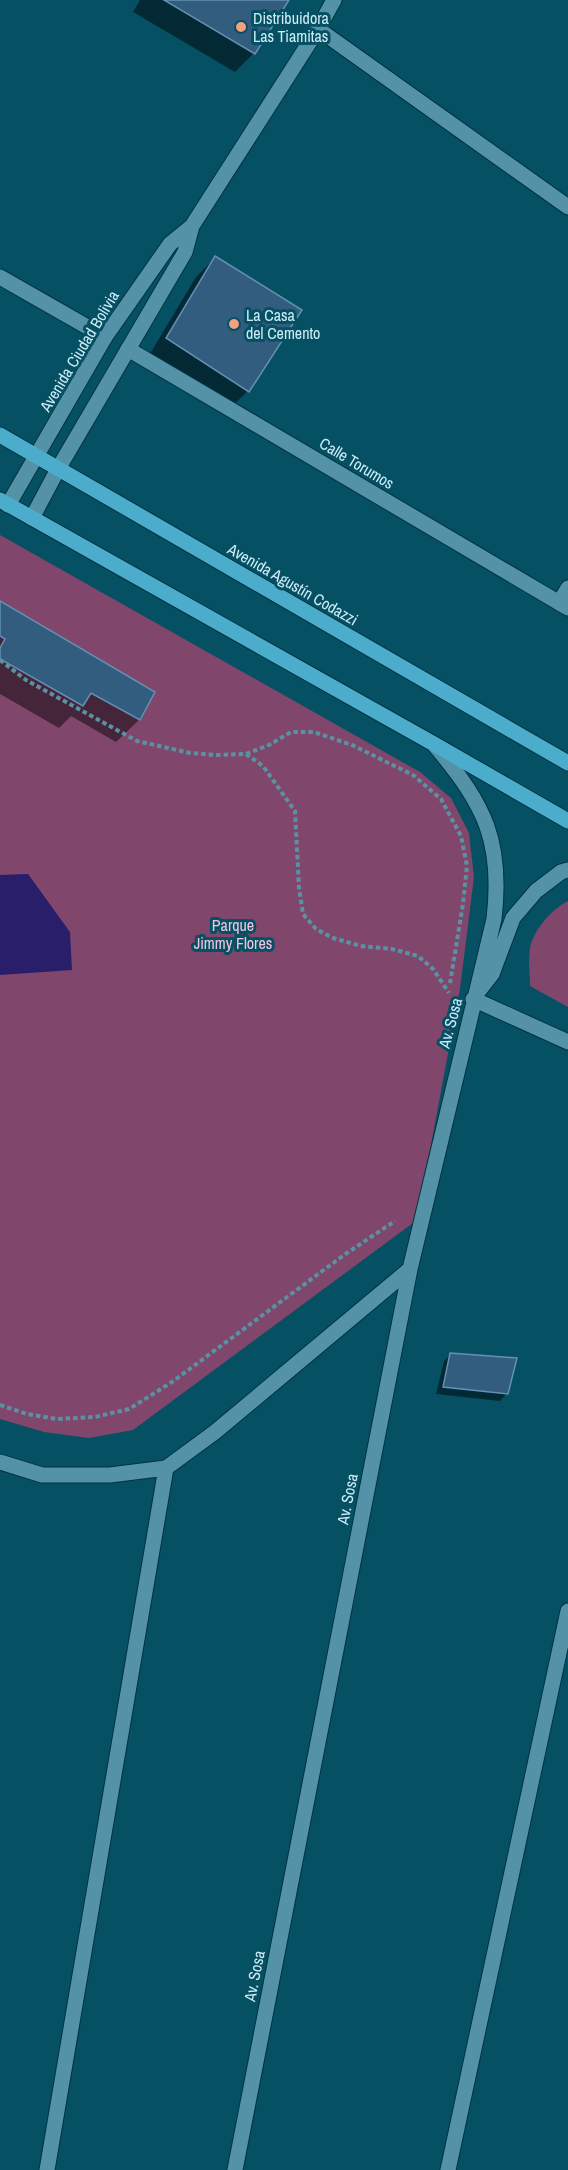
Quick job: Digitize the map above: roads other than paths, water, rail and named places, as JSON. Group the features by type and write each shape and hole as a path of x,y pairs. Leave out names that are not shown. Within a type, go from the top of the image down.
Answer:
{"main road":[{"name":"Avenida Agustín Codazzi","path":"0,435 568,763"},
{"path":"4,503 568,821"}],"street":[{"name":"Avenida Ciudad Bolivia","path":"4,503 37,456 105,337 170,244 192,225 318,29 334,0"},
{"path":"318,29 568,207"},
{"name":"Avenida Ciudad Bolivia","path":"32,518 58,469 185,252 192,225"},
{"path":"0,277 105,337"},
{"name":"Calle Torumos","path":"128,349 564,606"},
{"path":"564,606 568,588"},
{"path":"434,744 460,775 480,806 492,842 497,890 494,919 473,999 568,1042"},
{"name":"Av. Sosa","path":"234,2170 410,1269 473,999 492,974 513,918 536,891 561,872 568,870"},
{"path":"0,1462 42,1475 110,1474 166,1468 215,1432 410,1269"},
{"path":"47,2170 166,1468"},
{"path":"448,2170 568,1611"}],"place":[{"name":"Distribuidora Las Tiamitas","path":"241,27"},
{"name":"La Casa del Cemento","path":"234,324"}],"park label":[{"name":"Parque Jimmy Flores","path":"233,934"}]}
